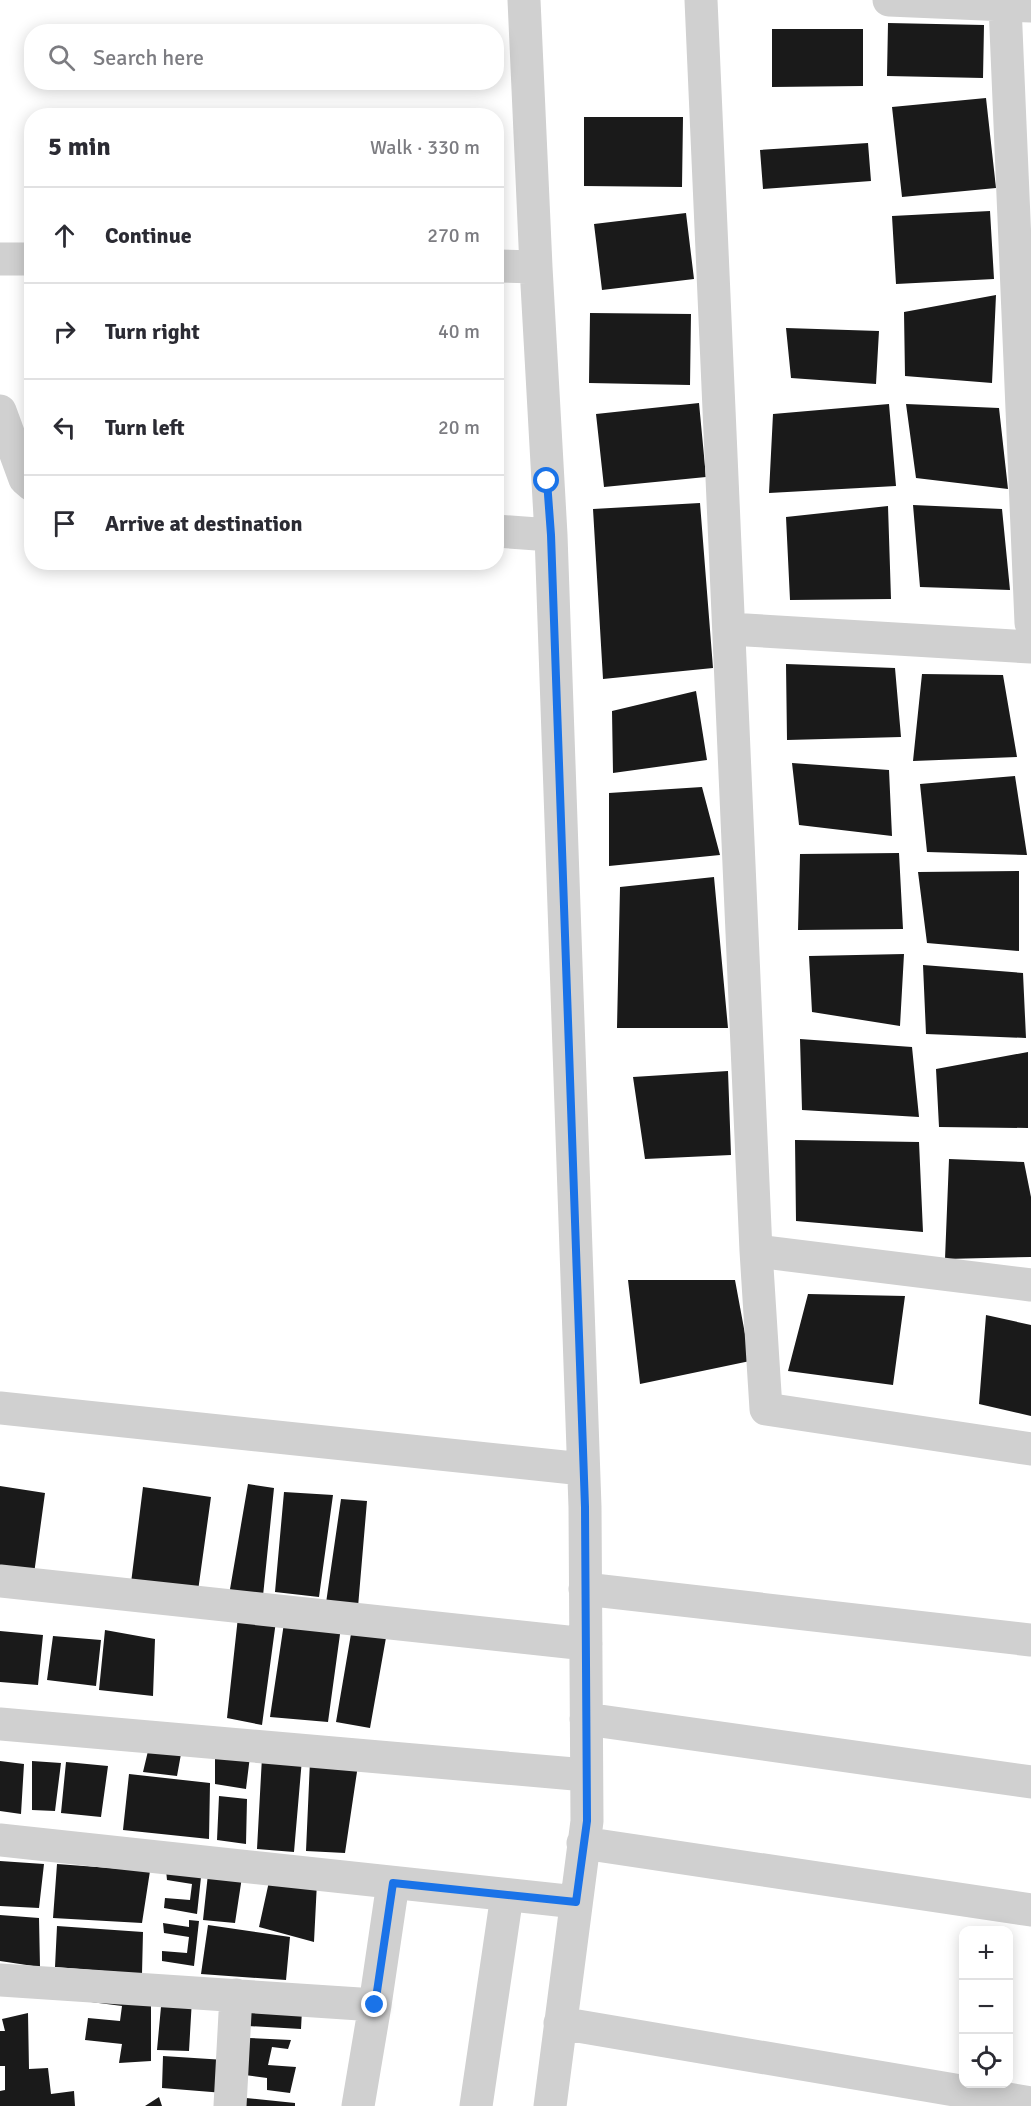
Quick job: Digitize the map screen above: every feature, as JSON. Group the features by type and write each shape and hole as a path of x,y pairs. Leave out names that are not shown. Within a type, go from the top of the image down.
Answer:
{"street":[{"path":"524,0 551,535 583,1469 586,1644 587,1821 550,2106"},
{"path":"701,0 756,1251 766,1409 1031,1449"},
{"path":"890,0 1018,6 1031,623"},
{"path":"0,259 24,259"},
{"path":"504,266 536,267"},
{"path":"0,411 24,476"},
{"path":"504,532 551,535"},
{"path":"729,629 1031,647"},
{"path":"756,1251 1031,1285"},
{"path":"0,1408 583,1469"},
{"path":"0,1581 586,1644"},
{"path":"585,1589 1031,1640"},
{"path":"586,1719 1031,1782"},
{"path":"0,1724 586,1775"},
{"path":"0,1840 576,1902"},
{"path":"584,1843 1031,1910"},
{"path":"358,2106 393,1883"},
{"path":"476,2106 507,1896"},
{"path":"0,1980 375,2005"},
{"path":"230,2106 236,1995"},
{"path":"560,2023 1031,2103"}],"building":[{"path":"888,23 984,25 983,78 887,76"},
{"path":"772,29 863,29 863,86 772,87"},
{"path":"986,98 996,188 902,197 892,107"},
{"path":"584,117 683,117 682,187 584,186"},
{"path":"868,143 871,181 763,189 760,150"},
{"path":"990,211 994,279 896,284 892,216"},
{"path":"686,213 694,279 602,290 594,224"},
{"path":"996,295 992,383 905,376 904,312"},
{"path":"590,313 691,314 690,385 589,383"},
{"path":"786,328 879,331 876,384 791,378"},
{"path":"699,403 706,477 604,487 596,414"},
{"path":"889,404 896,486 769,493 773,414"},
{"path":"906,404 999,408 1008,489 916,478"},
{"path":"700,503 713,668 603,679 593,509"},
{"path":"913,505 1002,509 1010,590 920,587"},
{"path":"888,506 891,599 790,600 786,517"},
{"path":"786,664 895,668 901,737 787,740"},
{"path":"922,674 1003,675 1017,757 913,761"},
{"path":"696,691 707,760 613,773 612,711"},
{"path":"792,763 889,770 892,836 799,825"},
{"path":"1015,776 1027,855 927,852 920,784"},
{"path":"702,787 720,855 609,866 609,793"},
{"path":"899,853 903,929 798,930 800,854"},
{"path":"1019,871 1019,951 927,943 918,872"},
{"path":"714,877 728,1028 617,1028 620,887"},
{"path":"904,954 900,1026 812,1012 809,956"},
{"path":"923,965 1023,973 1026,1038 926,1034"},
{"path":"800,1039 912,1047 919,1117 802,1110"},
{"path":"1028,1052 1028,1128 939,1127 936,1069"},
{"path":"728,1071 731,1155 645,1159 633,1077"},
{"path":"795,1140 919,1142 923,1232 796,1221"},
{"path":"949,1159 1024,1162 1031,1197 1031,1257 945,1259"},
{"path":"628,1280 735,1280 750,1361 640,1384"},
{"path":"808,1294 905,1296 893,1385 788,1371"},
{"path":"986,1315 1031,1325 1031,1416 979,1404"},
{"path":"248,1484 274,1488 263,1596 229,1595"},
{"path":"0,1486 45,1493 34,1574 0,1570"},
{"path":"143,1487 211,1497 198,1591 131,1583"},
{"path":"284,1492 333,1495 319,1597 275,1592"},
{"path":"341,1499 367,1501 358,1607 326,1603"},
{"path":"238,1617 276,1621 262,1725 227,1718"},
{"path":"284,1623 341,1627 328,1722 270,1717"},
{"path":"352,1628 387,1632 370,1728 336,1722"},
{"path":"105,1630 155,1639 153,1696 99,1690"},
{"path":"0,1631 43,1635 38,1685 0,1682"},
{"path":"53,1636 101,1640 96,1686 47,1680"},
{"path":"148,1751 181,1754 177,1776 143,1772"},
{"path":"215,1752 250,1756 246,1789 215,1784"},
{"path":"262,1757 302,1759 294,1852 257,1849"},
{"path":"0,1761 24,1764 21,1814 0,1811"},
{"path":"32,1761 61,1763 55,1811 32,1810"},
{"path":"310,1761 358,1765 345,1853 306,1851"},
{"path":"66,1762 108,1766 101,1817 61,1813"},
{"path":"129,1774 210,1783 209,1839 123,1830"},
{"path":"219,1796 247,1799 246,1844 217,1840"},
{"path":"0,1861 44,1864 39,1908 0,1906"},
{"path":"57,1864 150,1871 142,1923 53,1918"},
{"path":"202,1868 197,1914 164,1908 165,1898 190,1900 192,1884 167,1880 166,1870"},
{"path":"208,1874 242,1877 235,1923 203,1920"},
{"path":"270,1877 317,1882 314,1942 259,1927"},
{"path":"0,1915 39,1918 40,1967 0,1961"},
{"path":"189,1920 199,1921 194,1966 162,1961 162,1951 187,1953 189,1937 164,1933 163,1923 189,1927"},
{"path":"208,1925 290,1937 286,1980 201,1974"},
{"path":"57,1926 143,1932 142,1974 55,1967"},
{"path":"162,1996 192,1999 189,2051 157,2050"},
{"path":"91,2002 151,2003 151,2061 119,2063 122,2044 85,2040 88,2018 120,2021 122,2006"},
{"path":"252,2007 302,2010 301,2029 248,2026"},
{"path":"28,2013 29,2069 48,2068 51,2094 74,2091 75,2106 0,2106 0,2091 5,2090 5,2066 0,2066 0,2031 5,2031 2,2019"},
{"path":"249,2038 291,2040 288,2049 272,2047 268,2065 296,2067 290,2093 267,2090 267,2078 245,2075"},
{"path":"163,2056 225,2060 224,2093 162,2088"},
{"path":"159,2097 162,2106 145,2106"},
{"path":"246,2098 295,2103 295,2106 245,2106"}],"route":[{"path":"375,2005 393,1883 576,1902 587,1821 585,1507 551,535 547,481"}]}
